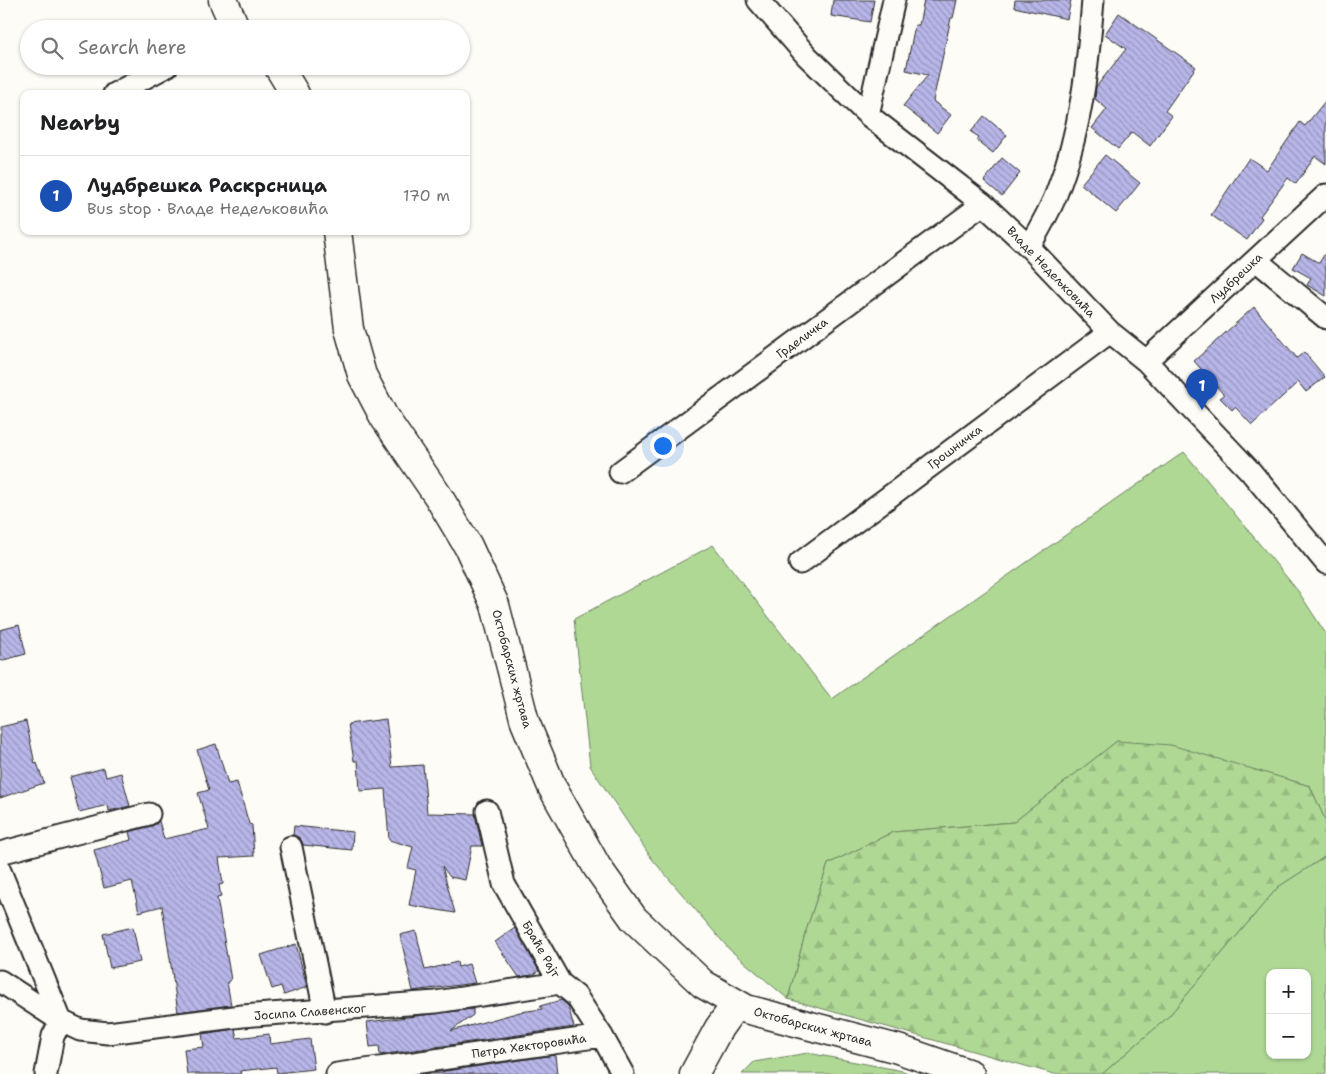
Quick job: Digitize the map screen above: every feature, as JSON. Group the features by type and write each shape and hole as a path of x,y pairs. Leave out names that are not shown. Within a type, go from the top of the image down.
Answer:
{"street":[{"path":"223,0 232,20"},
{"name":"Владе Недељковића","path":"758,0 807,56 868,115 983,204 1029,246 1110,332 1146,361 1251,472 1326,563"},
{"path":"868,115 894,0"},
{"path":"1029,246 1057,192 1075,136 1084,87 1094,0"},
{"path":"122,90 150,75"},
{"path":"283,75 293,90"},
{"name":"Лудбрешка","path":"1146,361 1326,195"},
{"name":"Грделичка","path":"620,472 983,204"},
{"name":"Октобарских жртава","path":"337,235 349,329 362,375 384,417 438,496 468,546 495,604 525,722 552,787 597,867 634,919 703,984 736,1004 758,1014 898,1049 970,1074"},
{"path":"1256,260 1326,318"},
{"name":"Грошничка","path":"800,563 1110,332"},
{"name":"Браће Рајт","path":"487,811 504,884 560,983 576,996 602,1036 623,1074"},
{"path":"0,853 149,814"},
{"path":"291,847 325,1012"},
{"path":"0,872 60,1021 52,1036 46,1074"},
{"name":"Јосипа Славенског","path":"0,981 60,1021 80,1030 108,1034 242,1016 325,1012 436,1002 560,983"},
{"path":"694,1074 719,1028 736,1004"},
{"name":"Петра Хекторовића","path":"337,1074 602,1036"}],"green space":[{"path":"1184,452 1298,591 1326,634 1326,822 1310,786 1244,767 1117,741 1014,822 893,832 828,864 805,934 788,999 729,949 652,859 590,766 574,619 713,545 832,699"},
{"path":"1117,741 1171,745 1310,786 1326,822 1326,856 1278,887 1168,1017 1102,1074 1054,1074 788,999 805,934 828,864 893,832 1014,822"},
{"path":"1326,856 1326,1074 1102,1074 1168,1017 1278,887"},
{"path":"808,1053 911,1074 742,1074 754,1062"}],"building":[{"path":"833,0 874,0 870,22 831,16"},
{"path":"924,0 957,0 953,18 951,18 933,101 951,115 937,133 903,106 928,75 906,70 915,25 919,25"},
{"path":"1015,0 1071,0 1067,19 1014,7"},
{"path":"1119,13 1196,67 1165,111 1172,116 1150,146 1132,132 1118,149 1092,128 1107,109 1095,99 1096,87 1126,49 1105,34"},
{"path":"1326,100 1326,164 1315,156 1296,184 1288,178 1260,216 1262,218 1247,240 1211,215 1249,158 1267,170 1300,122 1305,126"},
{"path":"984,116 1007,135 993,153 976,140 979,137 971,132"},
{"path":"1105,155 1140,183 1116,213 1081,184"},
{"path":"1002,158 1020,173 1002,196 984,181"},
{"path":"1326,252 1326,296 1307,285 1311,278 1293,268 1302,253 1319,263"},
{"path":"1254,307 1297,358 1304,352 1325,377 1306,392 1298,382 1252,425 1235,407 1232,410 1220,398 1224,395 1194,361"},
{"path":"19,625 26,654 0,661 0,630"},
{"path":"386,719 392,767 423,765 427,813 475,814 482,846 472,846 465,880 450,877 442,866 455,913 409,905 416,870 408,868 413,847 389,840 385,789 360,791 358,761 354,761 348,724"},
{"path":"26,721 35,764 37,763 44,783 0,798 0,727"},
{"path":"216,744 228,784 237,782 249,824 252,825 254,856 219,858 223,884 219,885 221,897 217,898 231,980 227,982 231,1005 178,1012 162,906 139,912 132,881 104,888 94,850 131,840 129,832 152,826 159,821 164,839 209,829 198,793 209,790 197,750"},
{"path":"104,768 106,777 121,773 130,806 109,811 108,805 79,812 70,777"},
{"path":"294,826 353,832 352,850 303,845 300,838 293,835"},
{"path":"133,927 140,962 110,968 103,934"},
{"path":"515,928 539,971 533,975 519,977 495,942"},
{"path":"416,931 425,970 457,962 458,967 469,964 475,983 413,991 400,935"},
{"path":"296,944 307,987 284,995 281,986 272,989 261,955"},
{"path":"561,1000 568,1006 574,1027 380,1055 379,1046 370,1047 367,1022 473,1009 473,1015 451,1031 520,1012 542,1009 540,1006"},
{"path":"235,1029 237,1038 269,1034 270,1044 310,1039 314,1069 277,1073 276,1067 240,1071 241,1074 187,1074 184,1049 204,1047 202,1034"},
{"path":"555,1055 557,1074 425,1074"}],"place":[{"name":"Лудбрешка Раскрсница","path":"1202,410"}]}
